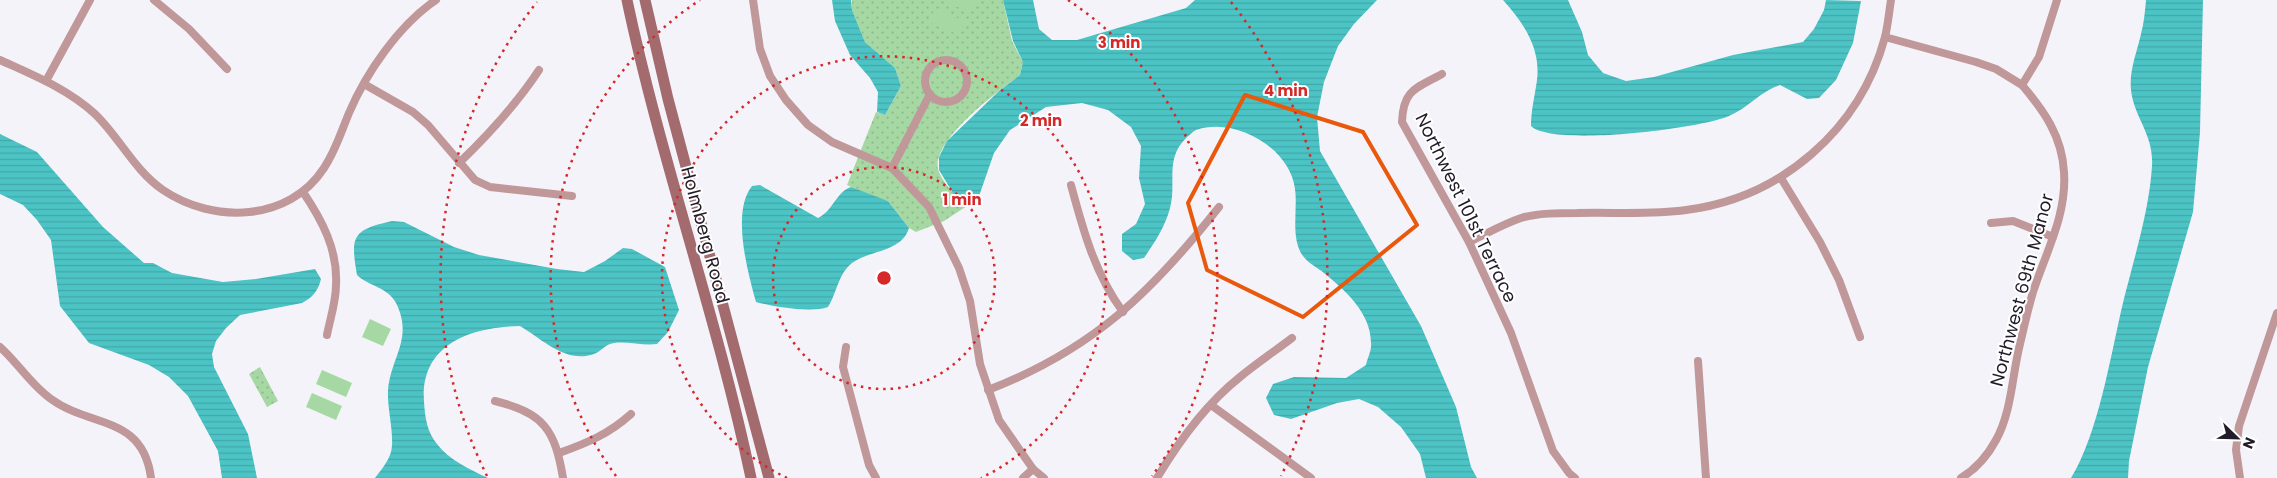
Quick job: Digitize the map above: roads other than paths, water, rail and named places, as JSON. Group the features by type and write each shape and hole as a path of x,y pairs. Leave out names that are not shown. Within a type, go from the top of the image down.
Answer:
{"street":[{"path":"46,81 90,0"},
{"path":"154,0 189,29 227,69"},
{"path":"0,60 46,81 94,114 141,169 162,190 188,204 211,211 244,213 261,211 304,192 324,169 338,145 349,113 379,59 398,36 435,0"},
{"name":"Holmberg Road","path":"627,0 654,111 728,381 751,478"},
{"name":"Holmberg Road","path":"646,0 668,99 769,478"},
{"path":"753,0 760,49 770,76 786,100 808,125 832,142 892,168 929,208 959,268 970,301 980,364 999,420 1033,469 1044,478"},
{"path":"1469,242 1522,218 1553,213 1686,210 1720,204 1753,192 1781,178 1805,160 1834,133 1858,101 1874,69 1885,37 1891,0"},
{"path":"1885,37 1996,69 2022,85 2039,57 2057,0"},
{"path":"892,168 930,94 926,77 932,65 947,60 962,66 966,80 960,97 946,102 930,94"},
{"path":"458,163 491,132 518,102 539,70"},
{"name":"Northwest 101st Terrace","path":"1442,74 1410,92 1402,105 1402,122 1469,242 1510,333 1554,451 1569,473 1576,478"},
{"path":"364,84 413,112 428,125 458,163 475,180 490,187 572,196"},
{"name":"Northwest 69th Manor","path":"1964,476 1985,458 1997,439 2006,417 2019,345 2033,292 2053,237 2065,194 2060,145 2051,123 2022,85"},
{"path":"1781,178 1820,242 1840,280 1860,337"},
{"path":"1071,185 1084,233 1107,290 1123,312"},
{"path":"304,192 324,223 335,264 336,286 327,335"},
{"path":"988,390 1020,378 1100,331 1145,293 1180,258 1219,207"},
{"path":"1991,223 2013,221 2053,237"},
{"path":"2240,478 2236,450 2239,426 2277,313"},
{"path":"1157,478 1176,447 1211,405 1238,378 1292,338"},
{"path":"846,346 843,367 869,465 876,478"},
{"path":"0,347 50,398 69,410 115,425 129,433 142,448 150,467 151,478"},
{"path":"1698,361 1706,478"},
{"path":"495,401 514,406 536,417 555,439 564,478"},
{"path":"1211,405 1311,478"},
{"path":"559,453 594,441 612,431 631,414"},
{"path":"1023,478 1033,469"}],"water":[{"path":"832,0 851,0 852,10 865,42 895,68 901,86 885,115 877,112 878,92 870,78 850,55 835,21"},
{"path":"1003,0 1033,0 1039,29 1052,40 1077,40 1186,8 1195,0 1377,0 1354,24 1338,46 1324,82 1317,117 1320,151 1421,326 1456,407 1471,467 1477,478 1426,478 1420,454 1401,427 1378,407 1359,399 1337,403 1291,419 1274,415 1266,398 1273,384 1294,377 1346,378 1366,365 1371,343 1370,332 1362,312 1340,287 1303,256 1299,249 1295,224 1296,197 1291,174 1272,149 1258,139 1243,132 1211,127 1196,130 1187,137 1180,145 1173,162 1172,198 1168,215 1144,258 1133,260 1122,251 1122,234 1136,224 1145,204 1139,178 1141,146 1131,127 1108,110 1082,103 1046,107 1010,130 994,153 978,199 967,205 956,198 939,170 939,157 947,141 999,91 1020,75 1023,62 1013,41"},
{"path":"1503,0 1568,0 1582,32 1588,55 1603,73 1626,81 1654,77 1733,55 1803,42 1814,29 1824,10 1826,0 1861,1 1853,43 1836,80 1819,98 1807,99 1780,85 1767,91 1736,113 1713,121 1627,134 1567,135 1544,132 1531,126 1538,68 1536,57 1524,27"},
{"path":"2146,0 2203,0 2200,132 2193,212 2148,367 2129,461 2128,478 2071,478 2089,440 2096,418 2148,201 2152,155 2131,90 2132,68 2143,26"},
{"path":"0,134 37,152 103,227 144,263 153,263 172,273 223,282 256,279 315,269 321,279 317,290 309,298 302,303 240,315 216,341 212,354 214,367 248,434 257,478 222,478 218,451 188,396 169,377 149,365 89,343 60,306 51,240 37,220 23,205 0,194"},
{"path":"760,185 818,218 827,211 846,189 851,187 888,201 909,228 900,242 885,250 859,259 847,267 828,307 803,309 772,306 756,302 743,243 742,226 746,197 752,186"},
{"path":"392,221 404,222 454,247 479,255 557,269 584,272 605,261 623,248 632,249 665,267 679,310 668,332 657,344 614,343 594,354 584,356 574,356 555,349 520,326 484,330 452,342 440,352 431,365 425,382 424,402 427,424 431,434 442,450 461,464 488,478 375,478 386,463 391,452 392,438 388,391 400,348 403,327 396,303 388,293 357,275 354,251 357,236 362,231"}]}
